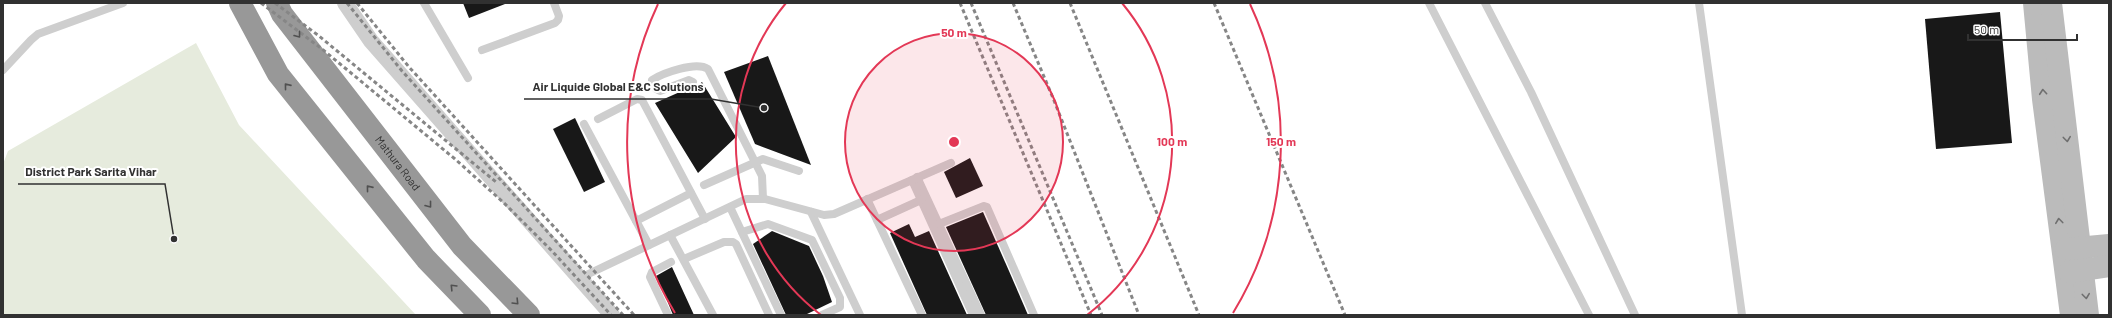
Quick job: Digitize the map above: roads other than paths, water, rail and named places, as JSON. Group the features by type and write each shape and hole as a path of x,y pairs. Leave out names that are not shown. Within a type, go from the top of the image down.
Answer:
{"highway":[{"path":"240,3 278,74 426,259 480,315"},
{"name":"Mathura Road","path":"277,3 282,14 462,246 529,315"}],"street":[{"path":"345,3 371,41 612,315"},
{"path":"2034,3 2043,99 2073,260 2088,315"},
{"path":"2051,3 2073,260 2071,315"},
{"path":"2073,260 2109,245"},
{"path":"2073,260 2109,266"}],"lane":[{"path":"3,70 38,34 122,3"},
{"path":"424,3 468,78"},
{"path":"482,50 555,23 559,16 554,3"},
{"path":"1429,3 1589,315"},
{"path":"1485,3 1531,92 1636,315"},
{"path":"1699,3 1742,315"},
{"path":"693,82 689,80 660,91 656,89 652,80 692,65 704,66 708,69 764,180 763,199"},
{"path":"598,119 637,99 642,100 705,219"},
{"path":"584,124 649,245"},
{"path":"704,185 755,161 763,159 799,171"},
{"path":"580,278 746,199 763,199 824,215 834,214 951,162"},
{"path":"914,179 921,200 973,315"},
{"path":"914,179 939,224 981,315"},
{"path":"636,221 691,193"},
{"path":"867,199 922,315"},
{"path":"877,220 921,200"},
{"path":"939,224 984,206 986,207 1034,315"},
{"path":"730,207 781,315"},
{"path":"811,212 860,315"},
{"path":"742,232 768,224 812,240 840,298 840,306 822,315"},
{"path":"670,235 713,315"},
{"path":"684,259 724,242 733,242 736,244 769,315"},
{"path":"668,315 650,277 652,272 671,262"}],"railway":[{"path":"261,3 322,49 455,159 504,203 552,251 611,315"},
{"path":"275,3 319,36 496,182"},
{"path":"347,3 402,71 623,315"},
{"path":"357,3 409,67 634,315"},
{"path":"960,3 1091,315"},
{"path":"971,3 1102,315"},
{"path":"1013,3 1053,98 1139,315"},
{"path":"1070,3 1199,315"},
{"path":"1214,3 1345,315"}],"place":[{"name":"Air Liquide Global E&C Solutions","path":"764,108"},
{"name":"District Park Sarita Vihar","path":"174,239"}]}
